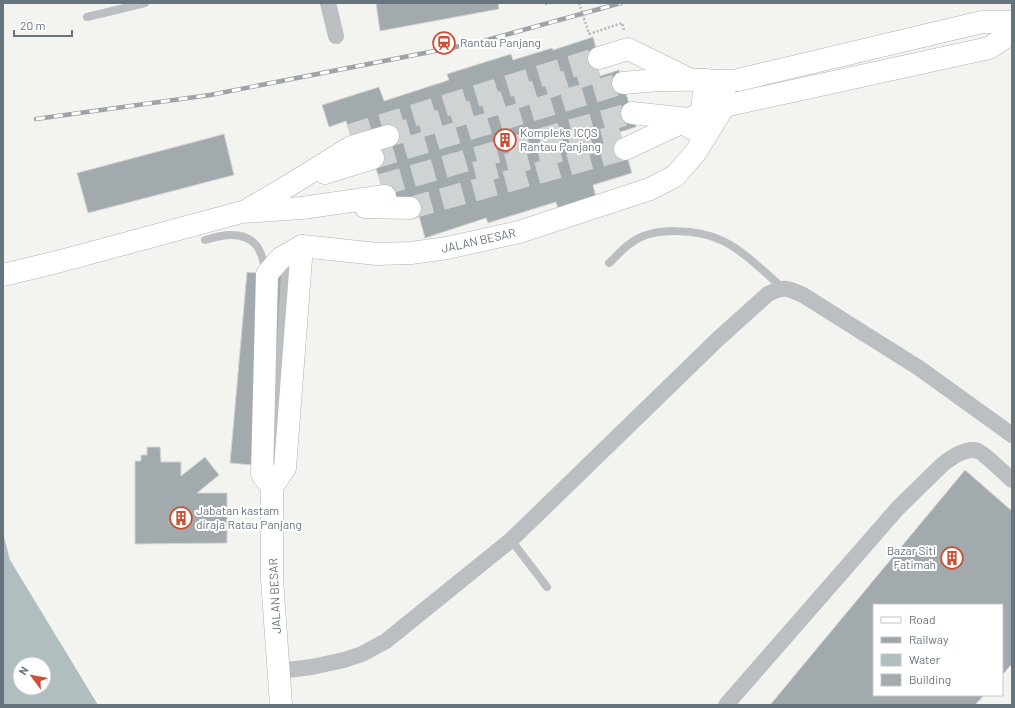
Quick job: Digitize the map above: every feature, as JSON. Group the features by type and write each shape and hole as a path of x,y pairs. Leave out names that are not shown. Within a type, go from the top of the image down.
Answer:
{"main road":[{"path":"623,83 649,80 738,80 982,22 1012,22"},
{"path":"623,142 724,106 988,48 1012,33"},
{"path":"599,64 627,62 707,81 724,106"},
{"path":"650,188 683,146 707,81"},
{"name":"JALAN BESAR","path":"302,246 377,254 411,253 447,248 519,232 650,188 675,176 696,152 724,106"},
{"path":"632,113 695,116"},
{"path":"285,188 324,151 350,135"},
{"path":"242,212 285,188 351,147 388,136"},
{"path":"285,188 337,168 373,158"},
{"path":"311,206 383,191"},
{"path":"3,276 242,212 311,206 410,208"},
{"path":"302,246 285,468 272,487 262,474 267,274 281,258 302,246"},
{"name":"JALAN BESAR","path":"272,487 272,579 281,705"}],"street":[{"path":"328,3 336,36"},
{"path":"279,671 344,660 362,654 380,645 404,627 511,540 724,334 768,294 783,288 803,295 919,368 1012,435"},
{"path":"726,705 898,508 950,458 971,450 978,451 1012,480"}],"lane":[{"path":"87,16 145,3"},
{"path":"609,263 632,242 647,235 663,232 696,233 723,241 742,254 783,288"},
{"path":"205,240 227,235 244,237 255,244 260,251 267,274"},
{"path":"511,540 547,587"}],"path":[{"path":"545,4 551,3"},
{"path":"579,3 589,34 622,23 626,36"}],"water":[{"path":"3,533 10,560 98,705 3,705"}],"building":[{"path":"376,3 498,3 499,9 380,31"},
{"name":"Kompleks ICQS Rantau Panjang","path":"593,37 599,58 595,61 600,76 619,70 636,127 620,132 632,173 593,185 596,197 558,209 556,202 488,223 486,218 425,238 419,216 413,218 387,204 370,149 351,136 346,121 329,127 322,105 379,87 384,101 449,80 447,74 511,54 513,60 552,48 553,50"},
{"path":"224,134 234,175 88,213 77,173"},
{"path":"247,272 299,275 285,468 230,463"},
{"name":"Jabatan kastam diraja Ratau Panjang","path":"147,447 160,447 161,462 181,462 181,476 205,457 219,475 197,493 227,493 227,543 135,544 135,461 141,461 141,455 147,455"},
{"name":"Bazar Siti Fatimah","path":"965,470 1012,511 1012,664 1003,674 1003,604 873,604 873,696 983,696 975,705 770,705"}],"tunnel":[{"path":"350,135 599,58"},
{"path":"388,136 487,107 598,71"},
{"path":"373,158 623,83"},
{"path":"381,185 632,113"},
{"path":"475,173 621,135"},
{"path":"410,208 625,149"}],"railway":[{"path":"36,119 210,95 476,43 621,3"}],"place":[{"name":"Rantau Panjang","path":"444,43"},
{"name":"Kompleks ICQS Rantau Panjang","path":"505,140"},
{"name":"Jabatan kastam diraja Ratau Panjang","path":"181,518"},
{"name":"Bazar Siti Fatimah","path":"952,558"}]}
